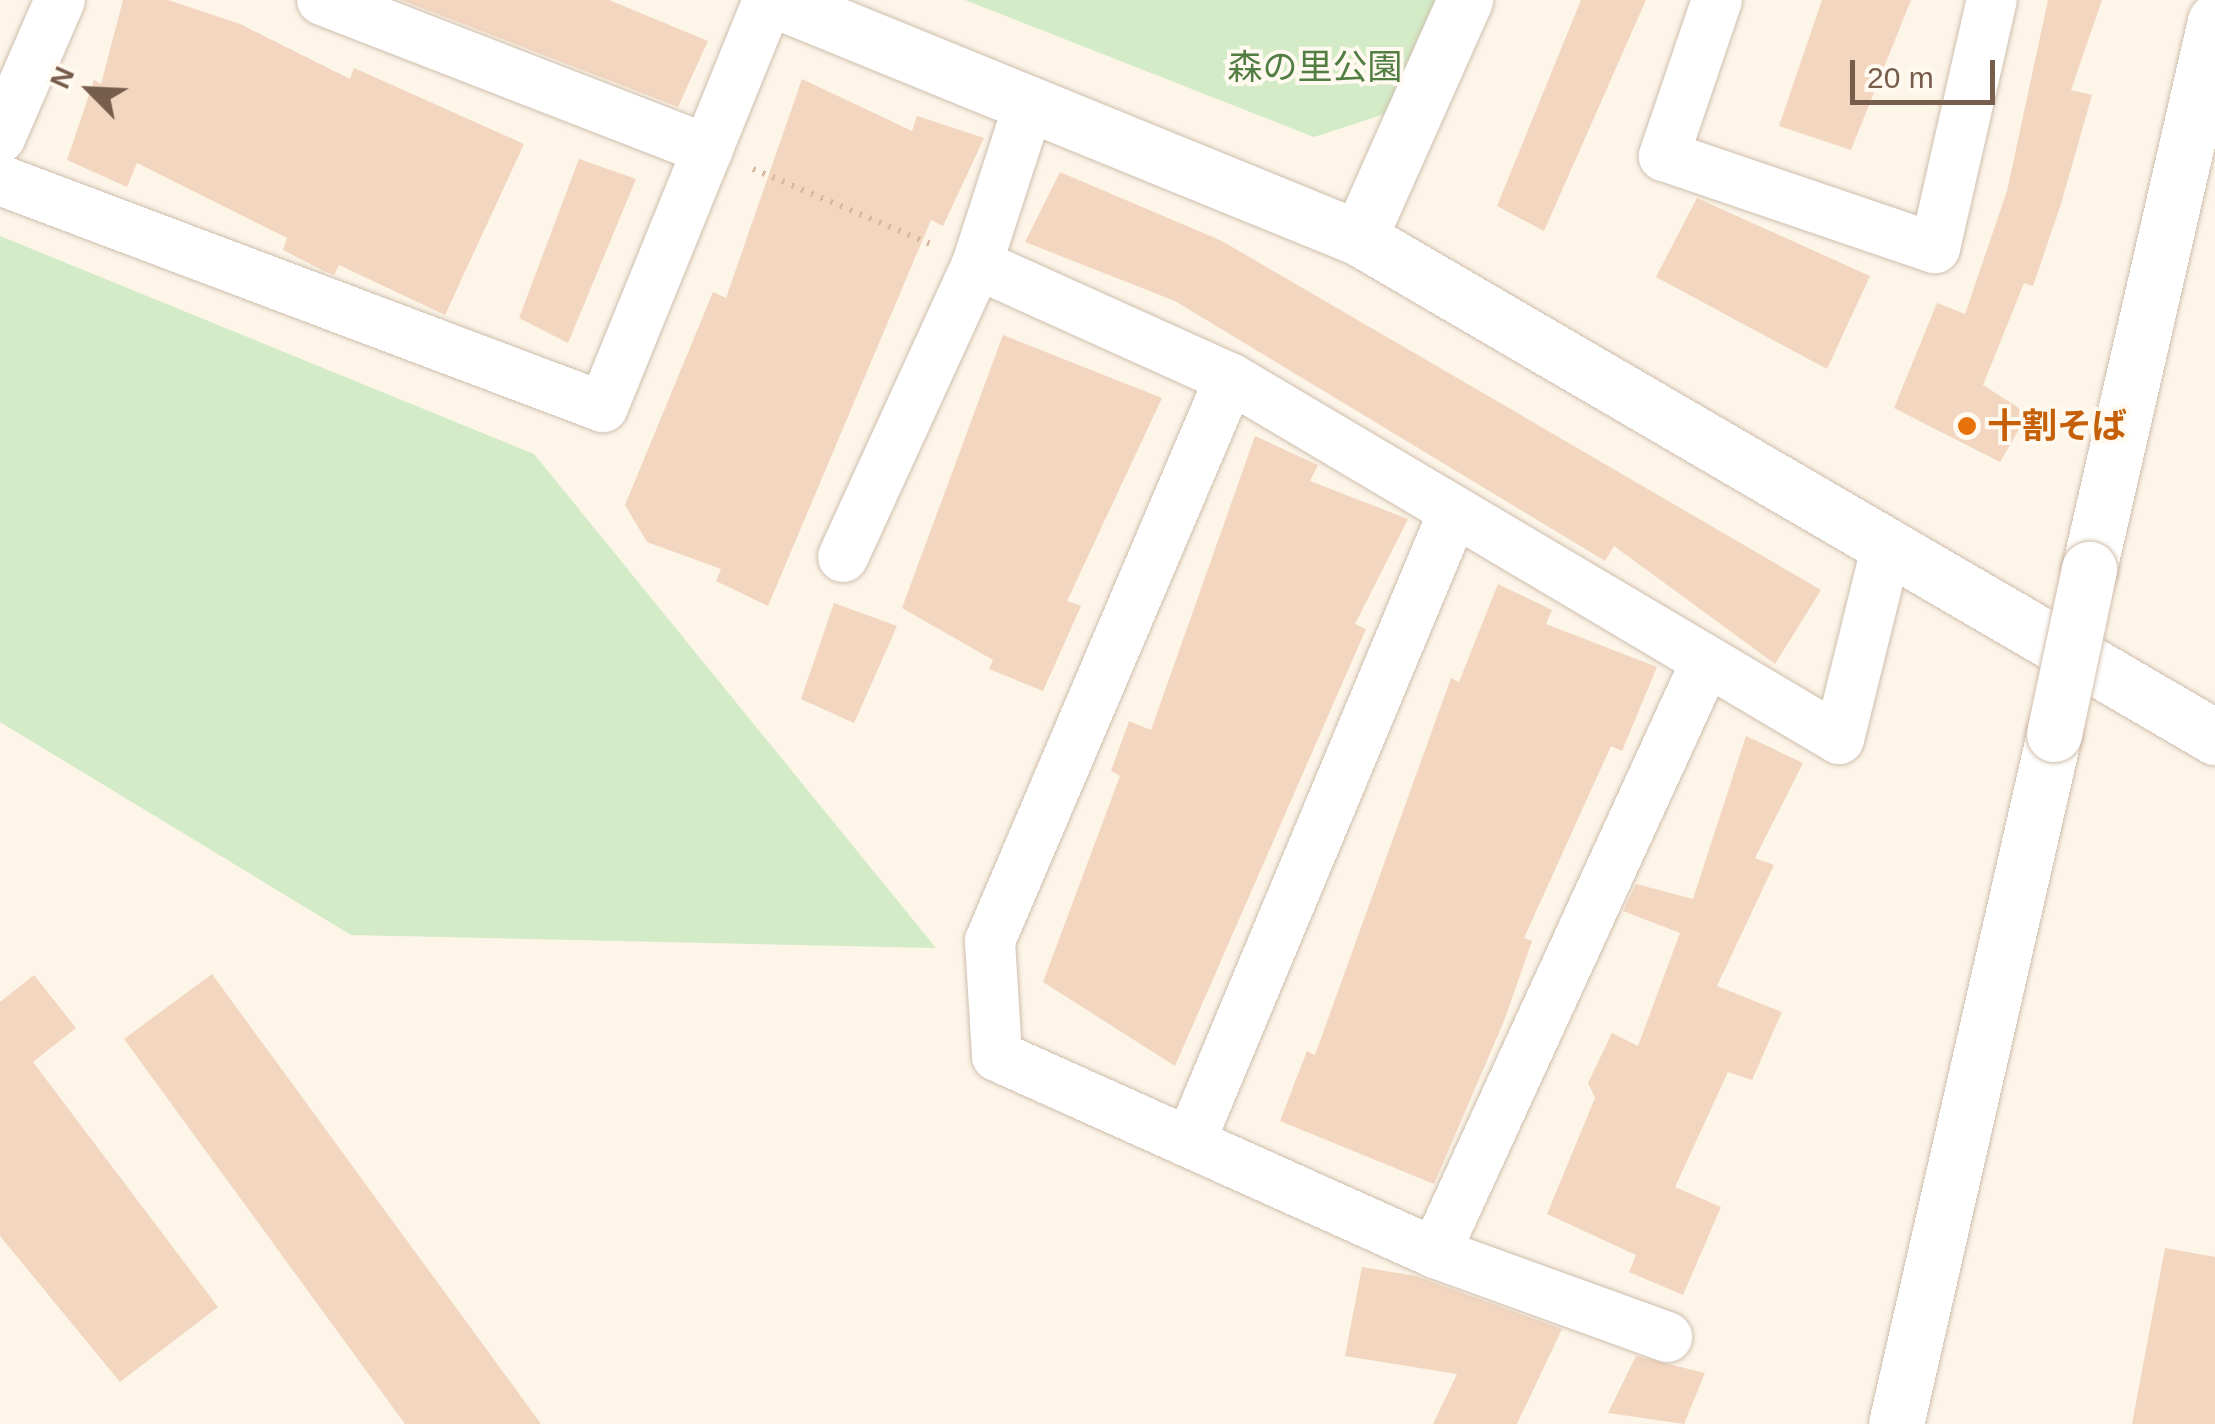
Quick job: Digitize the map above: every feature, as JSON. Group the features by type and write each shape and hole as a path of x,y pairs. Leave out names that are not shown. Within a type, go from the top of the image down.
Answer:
{"street":[{"path":"0,138 60,0"},
{"path":"322,0 708,150"},
{"path":"0,180 602,407 771,0 1359,238 2215,736"},
{"path":"1359,238 1465,0"},
{"path":"1717,0 1664,156 1935,248 1992,0"},
{"path":"1896,1424 2215,20"},
{"path":"843,557 977,264 1029,104"},
{"path":"977,264 1230,378 1705,664 1839,739 1887,545"},
{"path":"1230,378 990,941 997,1056 1436,1253 1668,1337"},
{"path":"1190,1142 1454,511"},
{"path":"1436,1253 1705,664"}],"path":[{"path":"708,150 977,264"}],"green space":[{"name":"森の里公園","path":"965,0 1440,0 1394,111 1314,137"},
{"path":"0,236 534,454 936,948 351,935 0,722"}],"building":[{"path":"123,0 168,0 240,24 350,79 354,68 524,144 445,315 339,265 334,275 324,271 283,250 287,238 137,163 127,187 67,160 94,80 101,84"},
{"path":"401,0 609,0 708,41 678,107"},
{"path":"1581,0 1646,0 1544,231 1497,206"},
{"path":"1822,0 1911,0 1851,150 1779,126"},
{"path":"2048,0 2102,0 2071,90 2092,95 2061,204 2033,286 2024,283 1983,385 2028,414 2000,462 1894,408 1937,303 1965,314 2007,191"},
{"path":"802,79 912,131 917,116 984,138 943,226 931,220 768,606 716,581 721,569 647,542 625,505 713,292 726,298"},
{"path":"579,159 636,179 568,343 519,318"},
{"path":"1060,172 1222,241 1821,590 1775,664 1614,546 1605,561 1175,301 1025,242"},
{"path":"1697,198 1870,276 1827,369 1656,277"},
{"path":"1003,335 1162,398 1067,601 1081,606 1043,691 989,669 993,660 902,608"},
{"path":"1255,436 1318,465 1310,481 1408,519 1355,624 1366,629 1175,1066 1043,982 1120,776 1111,771 1129,721 1151,730"},
{"path":"1498,584 1552,610 1546,624 1657,667 1622,751 1611,746 1524,938 1532,941 1504,1021 1434,1184 1280,1121 1307,1051 1315,1055 1451,678 1459,682"},
{"path":"834,603 897,626 854,723 801,699"},
{"path":"1746,736 1803,763 1755,858 1774,865 1717,986 1782,1012 1752,1080 1728,1072 1675,1187 1721,1207 1683,1295 1629,1272 1636,1255 1547,1214 1595,1098 1588,1083 1612,1033 1638,1046 1680,933 1623,911 1636,884 1693,899"},
{"path":"212,974 541,1424 405,1424 124,1039"},
{"path":"34,975 76,1028 33,1062 218,1307 120,1382 0,1236 0,1002"},
{"path":"2165,1248 2215,1257 2215,1424 2132,1424"},
{"path":"1362,1267 1416,1276 1562,1329 1517,1424 1433,1424 1457,1374 1345,1356"},
{"path":"1636,1356 1705,1373 1684,1424 1608,1413"}],"place":[{"name":"十割そば","path":"1967,426"}]}
